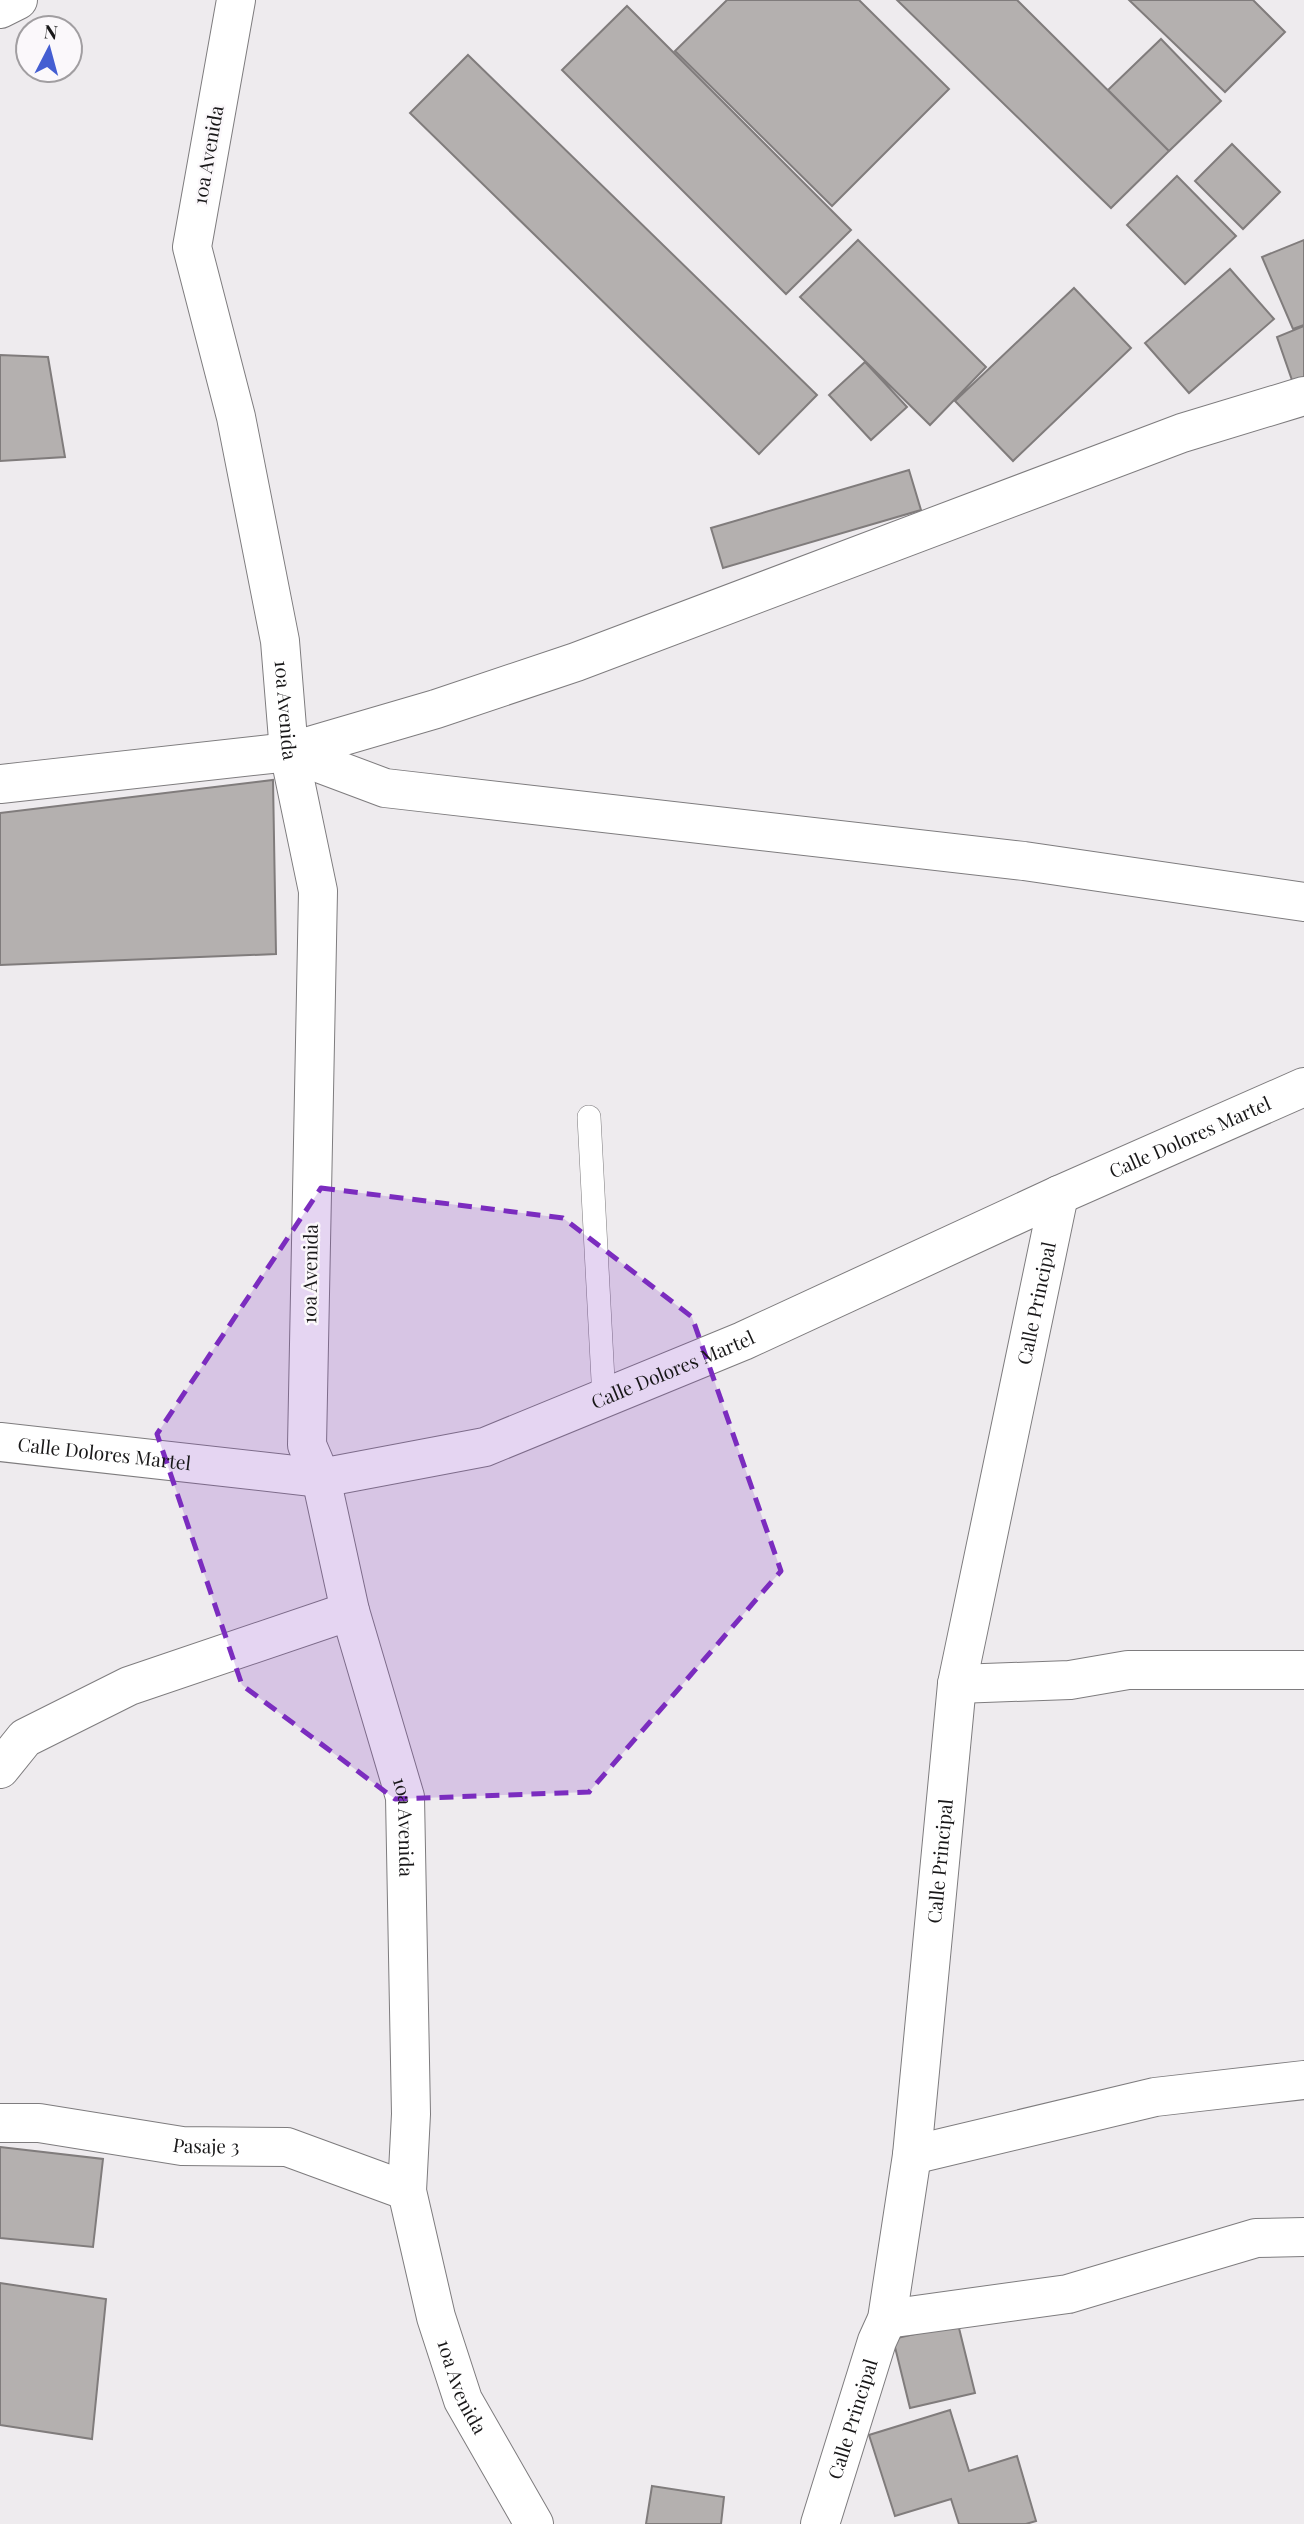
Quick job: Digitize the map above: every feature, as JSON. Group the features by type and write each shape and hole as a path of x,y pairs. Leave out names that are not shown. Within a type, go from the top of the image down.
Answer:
{"street":[{"path":"0,9 18,0"},
{"name":"10a Avenida","path":"236,0 192,247 236,416 280,641 289,752 318,891 307,1445 321,1478 350,1611 405,1797 411,2114 407,2191 436,2317 463,2400 534,2524"},
{"path":"0,784 289,752 436,709 576,662 1169,438 1304,396"},
{"path":"289,752 384,788 1024,861 1304,902"},
{"name":"Calle Dolores Martel","path":"0,1443 321,1478 485,1447 743,1341 1059,1195 1304,1087"},
{"name":"Calle Principal","path":"820,2524 877,2341 887,2319 912,2155 957,1684 1059,1195"},
{"path":"0,1769 24,1738 129,1686 350,1611"},
{"path":"957,1684 1070,1680 1128,1670 1304,1670"},
{"path":"912,2155 1154,2097 1304,2080"},
{"name":"Pasaje 3","path":"0,2123 39,2123 182,2146 287,2147 407,2191"},
{"path":"887,2319 1068,2294 1256,2238 1304,2237"}],"lane":[{"path":"589,1117 604,1399"}],"highlighted area":[{"path":"321,1188 563,1218 692,1317 781,1571 589,1792 395,1799 242,1685 157,1434"}],"building":[{"path":"727,0 859,0 949,89 832,206 675,51"},
{"path":"897,0 1017,0 1169,151 1111,208"},
{"path":"1129,0 1253,0 1285,32 1225,92"},
{"path":"627,6 851,230 786,294 562,70"},
{"path":"1161,39 1221,101 1169,151 1108,90"},
{"path":"468,55 817,395 759,454 410,113"},
{"path":"1232,144 1280,192 1243,229 1195,181"},
{"path":"1177,176 1236,236 1185,284 1127,225"},
{"path":"858,240 986,367 930,425 800,297"},
{"path":"1304,240 1304,325 1293,329 1262,257"},
{"path":"1230,269 1274,319 1189,393 1145,343"},
{"path":"1074,288 1131,348 1013,461 955,401"},
{"path":"1304,326 1304,379 1293,383 1277,337"},
{"path":"0,355 48,357 65,457 0,461"},
{"path":"865,362 907,407 871,440 829,395"},
{"path":"909,470 921,510 723,568 711,528"},
{"path":"273,780 276,954 0,965 0,813"},
{"path":"0,2147 103,2159 93,2247 0,2238"},
{"path":"0,2283 106,2299 92,2439 0,2425"},
{"path":"958,2324 975,2393 910,2408 893,2339"},
{"path":"950,2410 969,2471 1017,2456 1036,2521 1026,2524 959,2524 951,2499 895,2516 869,2435"},
{"path":"652,2486 724,2497 721,2524 646,2524"}]}
